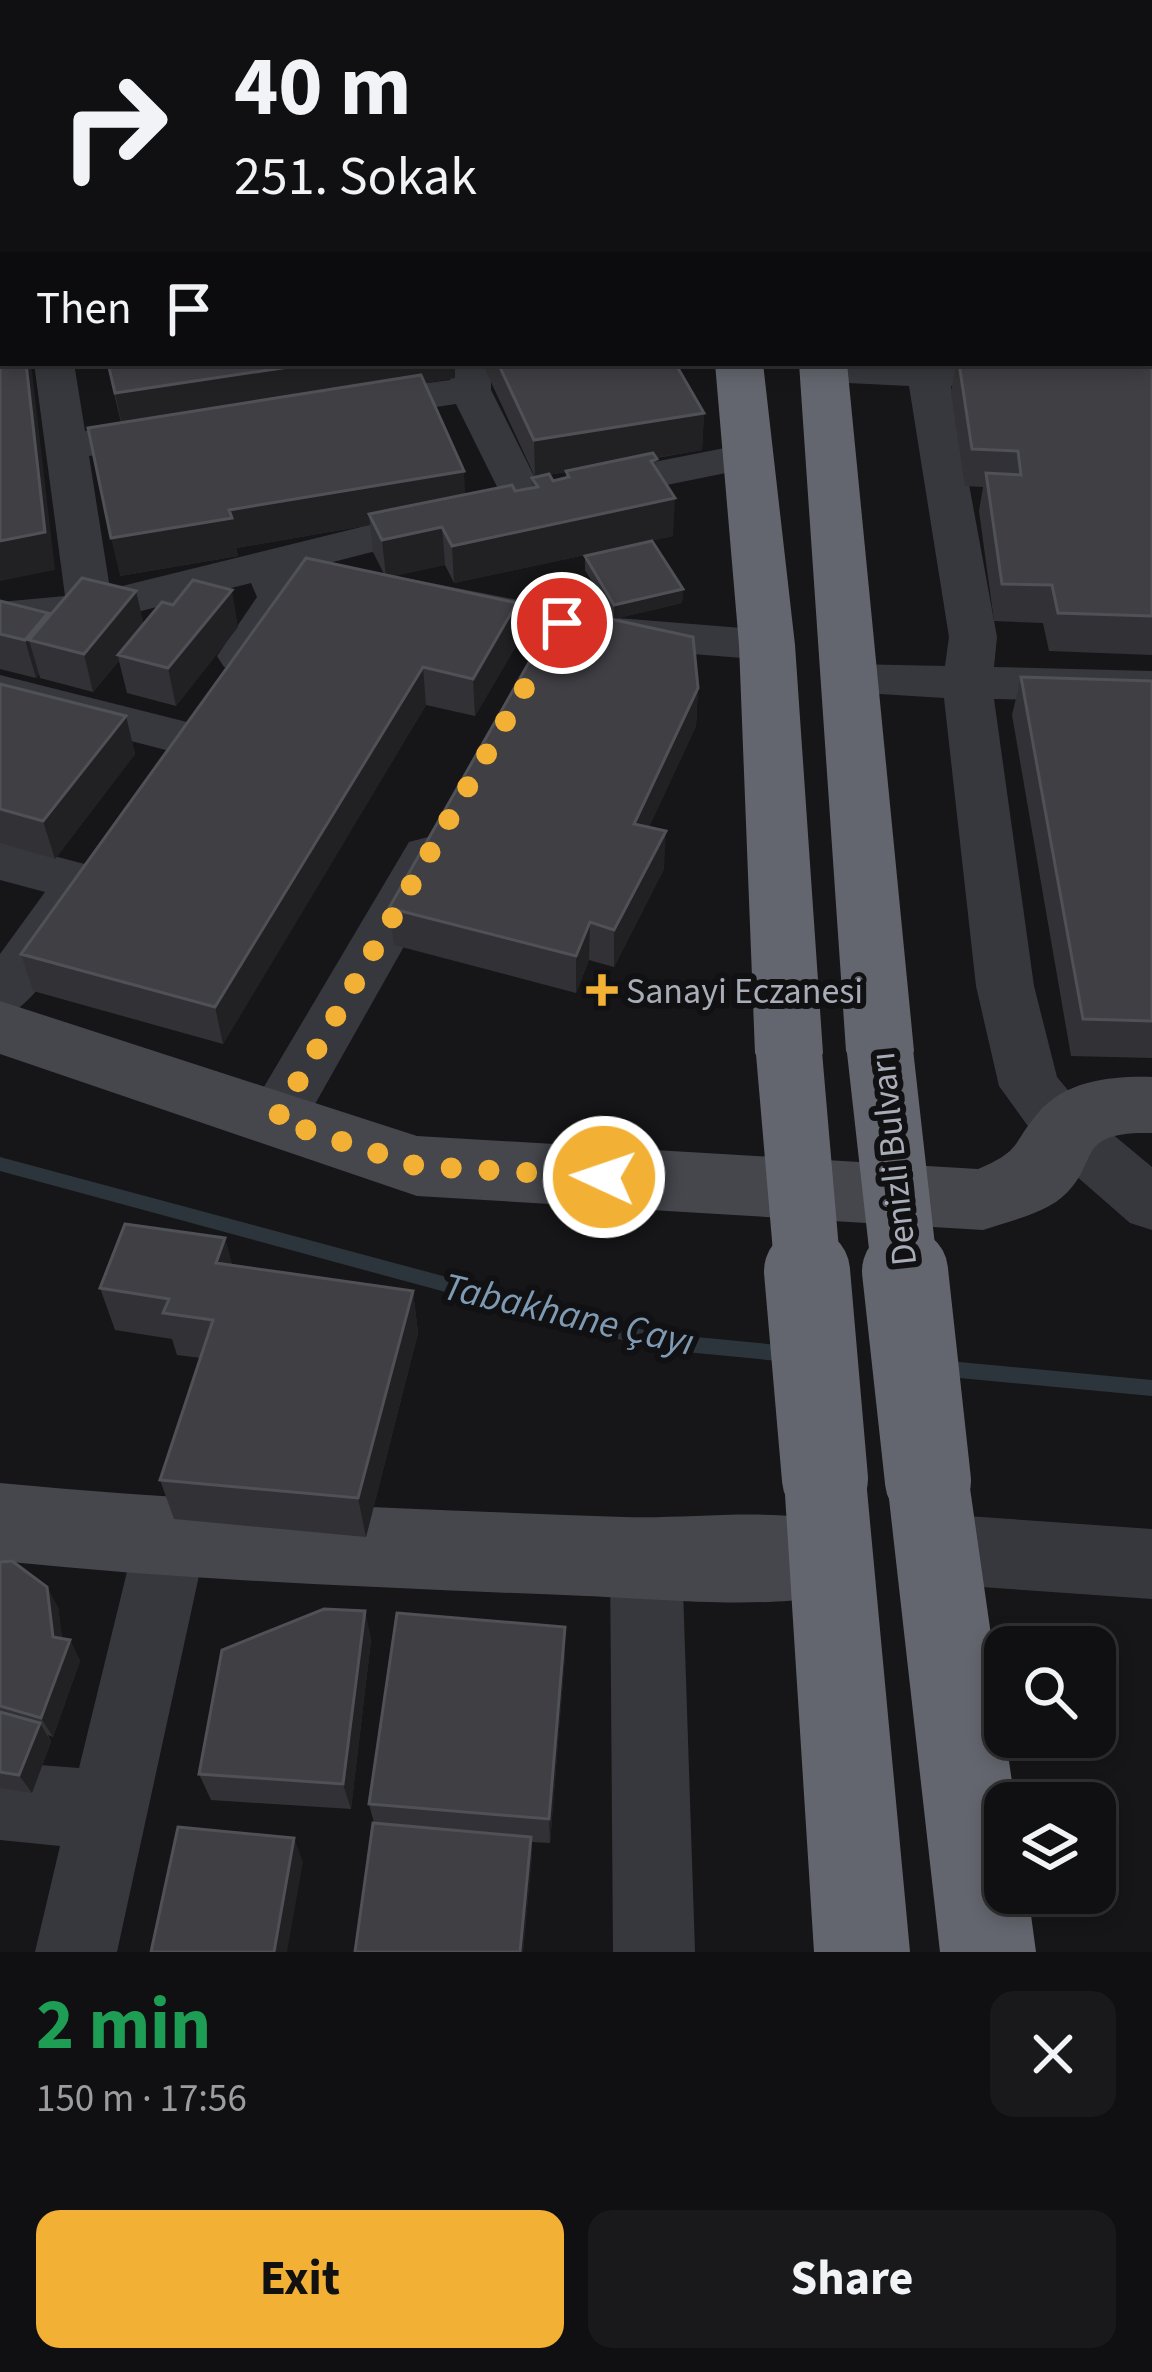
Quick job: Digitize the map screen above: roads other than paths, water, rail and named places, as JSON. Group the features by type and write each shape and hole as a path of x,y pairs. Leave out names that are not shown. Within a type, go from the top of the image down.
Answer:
{"highway":[{"path":"739,366 767,645 789,1053 862,1952"},
{"name":"Denizli Bulvarı","path":"822,367 880,1051 988,1952"}],"street":[{"path":"53,366 90,609"},
{"path":"822,367 995,374"},
{"path":"927,368 974,638 967,685 1004,986 1029,1086 1065,1130 1152,1204"},
{"path":"313,412 470,376 524,500"},
{"path":"66,447 200,428"},
{"path":"0,617 90,609 524,500 750,456"},
{"path":"265,564 550,644 767,645"},
{"path":"0,691 172,756 281,597 265,564"},
{"path":"849,680 1152,687"},
{"path":"276,1120 454,809"},
{"path":"0,861 94,864 0,997"},
{"path":"0,1028 417,1166 983,1199 1036,1176 1065,1130 1107,1104 1152,1105"},
{"path":"933,1515 1152,1564"},
{"path":"0,1522 171,1539 646,1558 827,1519"},
{"path":"76,1952 171,1539"},
{"path":"646,1558 654,1952"},
{"path":"0,1801 109,1810"}],"waterway":[{"name":"Tabakhane Çayı","path":"0,1164 655,1341 789,1354"},
{"name":"Tabakhane Çayı","path":"938,1368 1152,1388"}],"place":[{"name":"Sanayi Eczanesi","path":"602,990"}]}
